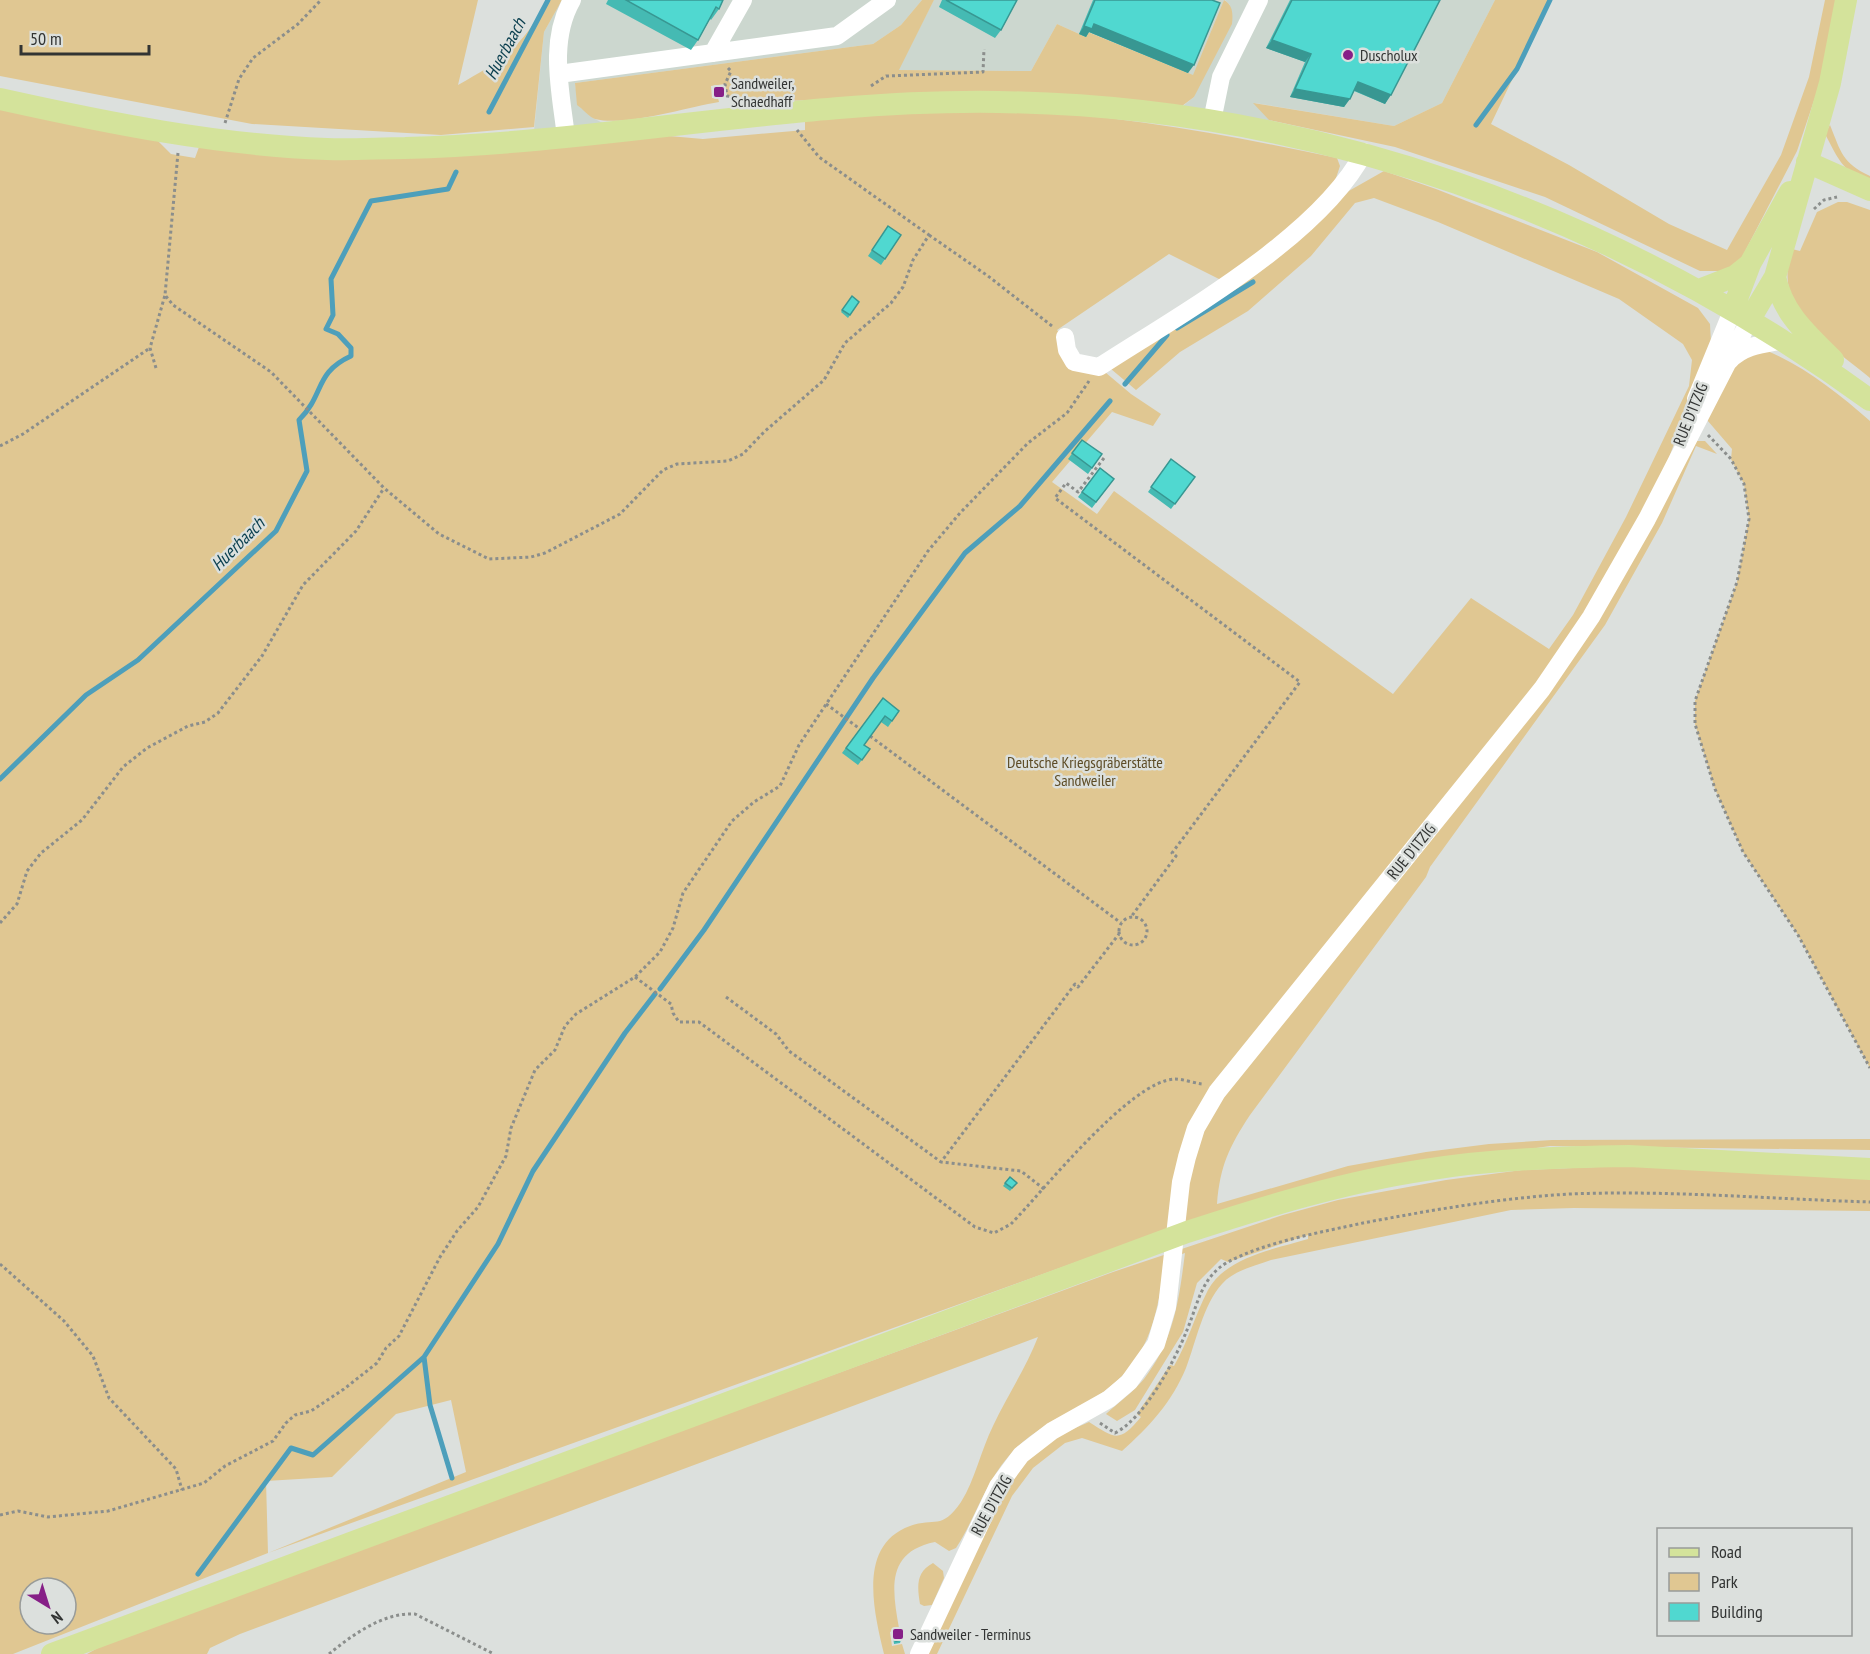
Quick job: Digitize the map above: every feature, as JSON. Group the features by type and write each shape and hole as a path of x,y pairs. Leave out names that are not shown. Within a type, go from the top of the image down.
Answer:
{"main road":[{"path":"1742,314 1775,277 1830,83 1846,0"},
{"path":"0,99 110,123 179,134 327,149 438,147 566,137 793,112 913,103 999,102 1102,107 1212,121 1364,152 1514,203 1610,244 1700,290 1785,340 1870,398"},
{"path":"1807,162 1870,190"},
{"path":"1742,314 1750,264 1807,162"},
{"path":"1700,290 1735,276 1750,264"},
{"path":"1775,277 1779,294 1792,320 1870,398"},
{"path":"52,1654 1187,1232 1352,1184 1425,1170 1594,1157 1629,1156 1870,1169"}],"street":[{"path":"566,137 559,74 558,34 572,0"},
{"path":"719,52 743,0"},
{"path":"559,74 837,36 887,0"},
{"path":"1212,121 1221,77 1259,0"},
{"path":"1065,337 1067,350 1074,362 1099,367 1227,283 1309,221 1352,175 1364,152"},
{"name":"RUE D'ITZIG","path":"919,1654 998,1486 1021,1455 1052,1431 1087,1413 1129,1382 1156,1344 1167,1307 1181,1182 1196,1128 1217,1092 1542,689 1591,616 1647,519 1724,367 1742,314"},
{"name":"RUE D'ITZIG","path":"1647,519 1742,314"},
{"path":"1724,367 1736,354 1750,347 1785,340"}],"path":[{"path":"219,138 239,79 253,58 298,24 321,0"},
{"path":"868,89 886,76 983,72 984,50"},
{"path":"719,52 731,71 725,84 727,96 746,98"},
{"path":"793,112 793,126 819,157 988,276 1065,337"},
{"path":"156,368 150,348 165,295 179,134"},
{"path":"165,295 173,306 271,372 384,488 439,534 489,559 545,553 620,514 663,471 677,464 728,461 743,453 824,380 845,343 891,303 903,287 912,260 929,235"},
{"path":"0,446 23,434 150,348"},
{"path":"0,1515 18,1511 48,1517 108,1511 204,1483 225,1466 273,1441 294,1415 310,1411 377,1363 386,1348 399,1336 457,1231 478,1207 506,1156 511,1128 534,1070 555,1050 565,1026 576,1014 635,977 660,952 673,928 683,893 732,821 753,802 780,786 799,745 928,551 960,513 1028,443 1066,413 1099,367"},
{"path":"1695,422 1731,459 1744,484 1749,519 1737,582 1695,701 1695,724 1715,789 1743,852 1798,935 1870,1068"},
{"path":"1104,458 1078,492 1066,483 1055,498 1300,682 1172,853 1176,856 1131,917"},
{"path":"0,923 17,903 27,871 41,853 82,820 123,767 147,748 188,726 205,722 218,712 262,656 303,585 356,531 384,488"},
{"path":"826,704 860,729"},
{"path":"870,736 1121,922"},
{"path":"1119,934 1124,943 1141,944 1145,940 1148,929 1146,923 1137,917 1121,922"},
{"path":"941,1162 1075,984 1078,987 1119,934 1121,922"},
{"path":"635,977 671,1004 673,1013 679,1022 699,1022 975,1227 994,1233 1011,1224 1111,1118 1142,1091 1174,1079 1204,1084 1217,1092"},
{"path":"726,997 776,1034 789,1051 941,1162 1021,1171 1045,1190"},
{"path":"1087,1413 1115,1433 1124,1429 1156,1389 1179,1350 1200,1291 1212,1275 1228,1262 1308,1235 1418,1212 1505,1199 1569,1194 1636,1193 1870,1202"},
{"path":"0,1264 64,1321 93,1356 109,1398 176,1469 182,1490"},
{"path":"330,1654 345,1641 385,1619 402,1613 415,1614 494,1654"}],"shaded area":[{"path":"562,0 922,0 901,25 873,44 575,83 578,105 593,118 620,132 533,141 544,32"},
{"path":"934,0 1224,0 1193,76 1088,32 1086,37 1057,24 1031,71 898,70"},
{"path":"1225,0 1495,0 1442,103 1394,126 1255,103 1283,134 1172,115 1194,97 1230,5"}],"green space":[{"path":"0,0 478,0 458,85 488,68 520,41 548,0 562,0 544,32 534,127 441,135 252,124 0,76"},
{"path":"922,0 934,0 899,70 1031,71 1057,24 1086,37 1088,32 1193,75 1224,0 1231,7 1232,24 1194,97 1182,106 1012,92 926,93 784,101 727,96 725,84 711,86 712,98 718,98 719,102 639,118 608,121 595,119 577,105 575,83 873,44 901,25"},
{"path":"1495,0 1550,0 1491,124 1569,165 1669,224 1727,250 1781,155 1809,77 1825,0 1836,0 1823,74 1797,151 1738,265 1726,271 1700,271 1545,197 1395,147 1269,120 1253,103 1394,126 1442,103"},
{"name":"Deutsche Kriegsgräberstätte Sandweiler","path":"0,107 158,141 171,154 195,158 199,147 317,159 459,156 669,136 703,139 805,130 805,120 993,110 1080,115 1166,126 1337,158 1340,166 1335,181 1339,189 1309,221 1227,283 1169,254 1057,330 1074,362 1099,367 1131,394 1161,414 1153,426 1112,412 1052,482 1097,514 1114,491 1393,694 1471,598 1549,649 1573,615 1626,517 1689,386 1692,360 1683,344 1619,299 1438,222 1374,198 1355,203 1311,256 1248,311 1180,352 1136,390 1111,369 1238,284 1318,222 1347,192 1384,171 1597,252 1698,308 1710,324 1711,343 1649,512 1686,441 1705,441 1717,454 1696,446 1662,523 1605,625 1430,867 1426,877 1250,1115 1231,1147 1223,1168 1217,1204 1348,1166 1426,1152 1489,1144 1552,1140 1870,1139 1870,1150 1550,1146 1351,1175 1207,1215 268,1553 78,1628 78,1576 18,1576 18,1636 58,1636 13,1654 0,1654","holes":["451,1400 466,1472 268,1553 266,1481 332,1477 396,1414"]},
{"path":"1830,125 1844,156 1853,166 1870,176 1870,183 1842,164 1825,134"},
{"path":"1838,202 1847,202 1870,210 1870,378 1807,324 1796,308 1789,290 1788,271 1792,249 1800,251 1817,212"},
{"path":"1765,350 1820,381 1870,421 1870,1068 1798,935 1743,852 1715,789 1695,724 1695,701 1737,582 1749,519 1744,484 1731,459 1732,449 1701,413 1739,357"},
{"path":"1621,1166 1870,1177 1870,1211 1574,1208 1511,1210 1271,1260 1239,1272 1227,1279 1215,1293 1201,1324 1186,1368 1174,1392 1159,1413 1132,1442 1122,1451 1082,1438 1065,1443 1033,1468 1012,1496 937,1654 926,1654 976,1544 1007,1488 1023,1465 1045,1444 1089,1422 1112,1435 1117,1436 1127,1431 1141,1417 1137,1414 1170,1365 1174,1366 1203,1299 1216,1279 1239,1262 1308,1239 1308,1235 1228,1262 1221,1259 1197,1283 1183,1332 1135,1410 1117,1421 1106,1414 1144,1379 1162,1349 1174,1319 1185,1253 1166,1259 1151,1328 1133,1363 1119,1379 1101,1394 1040,1429 1015,1449 992,1479 956,1548 949,1551 935,1542 919,1547 900,1563 894,1586 899,1628 890,1632 892,1646 902,1644 905,1654 884,1654 876,1619 873,1581 882,1548 893,1535 910,1526 943,1520 961,1502 993,1426 1038,1337 240,1634 210,1648 207,1654 87,1654 112,1640 1113,1272 1283,1215 1338,1200 1446,1180 1522,1170"},
{"path":"933,1563 943,1571 944,1578 932,1605 924,1606 920,1604 919,1580 923,1571"}],"building":[{"path":"626,0 723,0 719,9 716,7 698,40"},
{"path":"946,0 1017,0 1001,30"},
{"path":"1095,0 1212,0 1220,3 1194,65 1094,24 1092,29 1084,26"},
{"name":"Duscholux","path":"1292,0 1440,0 1391,95 1358,82 1350,99 1295,89 1311,54 1272,40"},
{"path":"888,226 901,235 885,259 872,250"},
{"path":"852,296 859,302 850,315 842,310"},
{"path":"1082,440 1102,454 1092,468 1072,453"},
{"path":"1171,459 1195,477 1175,504 1151,487"},
{"path":"1100,468 1114,479 1096,502 1082,492"},
{"path":"883,698 899,711 892,721 885,716 864,745 870,749 862,760 846,748"},
{"path":"1010,1177 1017,1183 1012,1188 1005,1183"},
{"path":"900,1633 901,1640 896,1641 895,1634"}],"waterway":[{"name":"Huerbaach","path":"489,112 548,0"},
{"path":"1476,125 1517,69 1550,0"},
{"name":"Huerbaach","path":"0,779 86,695 138,660 276,531 307,471 299,420 313,401 325,377 339,363 351,356 351,348 338,334 326,329 333,315 331,279 371,201 448,189 456,172"},
{"path":"1177,328 1253,282"},
{"path":"1125,384 1167,335"},
{"path":"660,989 704,930 873,678 965,553 1020,506 1110,401"},
{"path":"452,1478 430,1405 424,1357 498,1244 533,1171 625,1033 655,994"},
{"path":"198,1574 291,1448 313,1455 424,1357"}],"place":[{"name":"Duscholux","path":"1348,55"},
{"name":"Sandweiler, Schaedhaff","path":"719,92"},
{"name":"Sandweiler - Terminus","path":"898,1634"}]}
